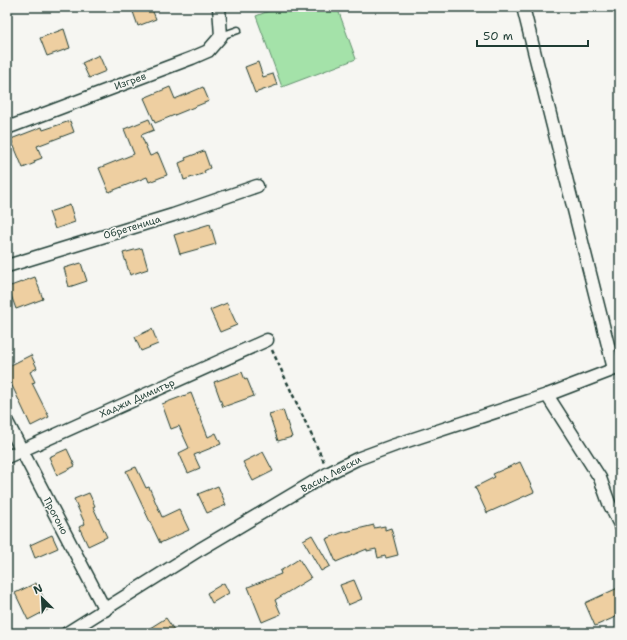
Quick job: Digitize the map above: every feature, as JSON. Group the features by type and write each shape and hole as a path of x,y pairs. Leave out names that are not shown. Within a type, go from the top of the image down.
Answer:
{"street":[{"path":"219,7 221,36"},
{"path":"523,7 617,368"},
{"name":"Изгрев","path":"7,128 192,58 208,51 221,36"},
{"name":"Обретеница","path":"7,266 173,215 257,186"},
{"name":"Хаджи Димитър","path":"7,457 267,340"},
{"name":"Васил Левски","path":"67,633 199,550 329,473 357,459 547,395 617,368"},
{"path":"547,395 600,478 609,503 620,525"},
{"name":"Прогоно","path":"7,422 105,610"}],"lane":[{"path":"221,36 238,30"}],"path":[{"path":"267,340 329,473"}],"green space":[{"path":"279,7 337,7 356,59 282,87 256,16"}],"building":[{"path":"138,7 151,7 156,19 138,26 132,9"},
{"path":"64,29 70,48 47,56 40,38"},
{"path":"99,55 106,71 89,78 82,63"},
{"path":"258,62 263,77 273,74 277,85 255,93 245,67"},
{"path":"170,87 175,99 203,87 209,101 155,123 144,98"},
{"path":"149,119 154,130 141,135 150,156 158,153 167,175 149,182 147,177 109,192 99,168 134,154 124,129"},
{"path":"70,121 74,132 37,146 42,158 23,168 11,139 42,127 43,130"},
{"path":"204,151 210,168 204,171 205,173 184,180 179,163 186,160 185,158"},
{"path":"70,205 75,222 55,229 49,212"},
{"path":"210,224 216,244 180,254 174,235"},
{"path":"142,248 148,269 130,275 123,253"},
{"path":"81,263 87,281 69,287 64,268"},
{"path":"35,277 43,299 16,309 8,287"},
{"path":"227,303 237,325 220,332 210,310"},
{"path":"152,329 158,344 141,351 135,337"},
{"path":"31,355 37,368 30,372 35,382 32,383 49,417 31,426 7,375 7,367"},
{"path":"242,372 245,380 247,379 254,396 223,407 214,382"},
{"path":"191,393 208,437 216,433 221,444 194,455 200,468 188,473 179,453 189,448 179,426 171,429 162,404"},
{"path":"283,410 292,437 278,441 269,414"},
{"path":"67,449 75,466 57,475 49,457"},
{"path":"263,452 273,471 253,481 243,462"},
{"path":"520,462 534,492 487,513 475,487 495,477 493,474"},
{"path":"136,467 146,488 149,487 162,517 179,509 189,530 160,543 126,471"},
{"path":"218,486 226,505 207,513 198,494"},
{"path":"89,493 95,506 93,507 107,537 88,546 79,527 85,524 74,499"},
{"path":"374,525 374,528 385,526 385,530 391,528 398,555 378,558 376,549 367,551 367,549 336,562 326,539 341,533"},
{"path":"52,535 58,548 35,558 30,545"},
{"path":"312,535 330,566 321,571 303,540"},
{"path":"299,559 311,578 275,600 281,614 262,622 248,587 281,574 280,571"},
{"path":"354,580 362,599 348,605 340,585"},
{"path":"36,583 49,609 28,620 15,593"},
{"path":"224,583 229,593 212,603 207,593"},
{"path":"620,587 620,615 595,626 585,603"},
{"path":"166,618 176,633 142,633"}]}
